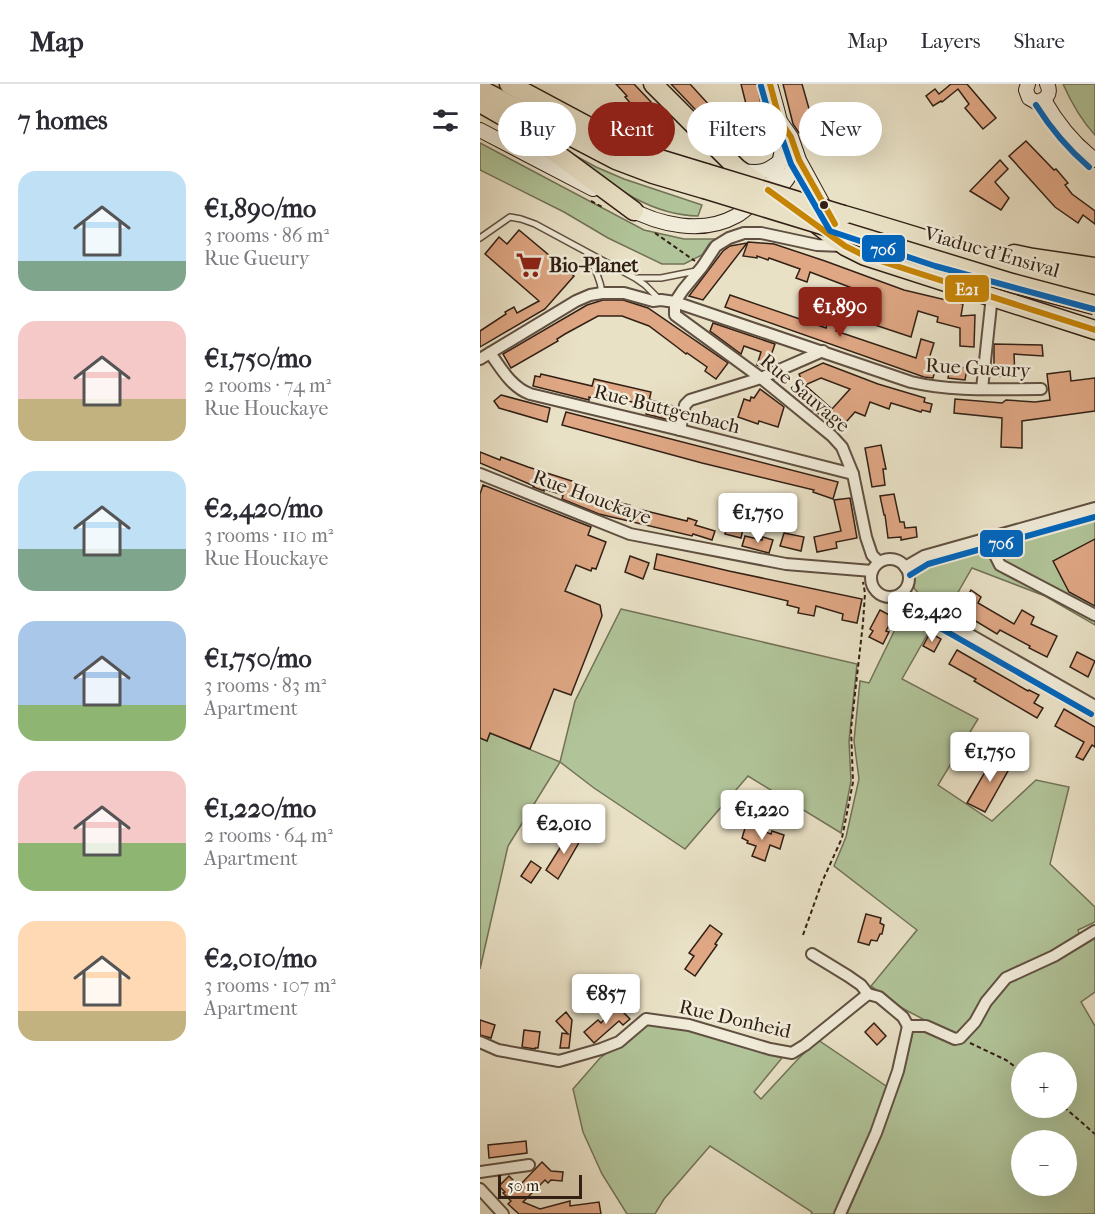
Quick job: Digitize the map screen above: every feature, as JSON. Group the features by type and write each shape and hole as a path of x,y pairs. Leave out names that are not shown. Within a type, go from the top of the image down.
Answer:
{"highway":[{"path":"509,84 623,145 660,159 705,181"},
{"path":"653,84 741,171 845,246 865,256 1095,330"},
{"path":"480,89 616,160 653,174 705,181 886,227 1058,278 1095,285"},
{"path":"480,103 515,123 634,211"},
{"name":"Viaduc d’Ensival","path":"705,181 1012,283 1095,305"},
{"path":"768,190 835,224 937,257 1095,300"},
{"path":"886,227 949,238 1033,258 1095,267"}],"street":[{"path":"770,84 775,102"},
{"path":"1023,86 1029,98 1036,102 1048,96 1047,84"},
{"path":"1044,100 1053,117 1075,142 1093,156"},
{"path":"480,130 634,211 668,223 696,226 718,224 739,215 768,190 785,181 796,152"},
{"path":"787,131 806,174 835,224"},
{"path":"768,190 776,175 780,156"},
{"path":"741,171 763,172 779,162"},
{"path":"675,315 675,302 683,290 717,246 729,238 744,233 761,232 818,245 845,246"},
{"path":"982,389 992,297 999,275"},
{"path":"485,356 564,307 590,295 624,293 657,301"},
{"name":"Rue Gueury","path":"657,301 675,302 911,382 932,387 1041,389"},
{"name":"Rue Sauvage","path":"657,301 761,378 832,436 842,447 853,474 866,537 872,555 879,562"},
{"path":"680,430 686,405 690,400 761,378 823,351"},
{"name":"Rue Buttgenbach","path":"485,356 521,391 853,474"},
{"name":"Rue Houckaye","path":"480,474 630,534 786,564 866,571"},
{"path":"905,567 924,556 1095,508"},
{"path":"987,539 1000,565 1095,615"},
{"path":"893,559 905,567 909,580 902,593 889,597 876,591 866,571 879,562 893,559"},
{"path":"902,593 918,605 1095,706"},
{"path":"908,1026 926,1026 955,1039 960,1038 975,1022 986,1002 1006,978 1054,956 1095,931"},
{"path":"812,954 861,985 868,994 879,998 903,1017 908,1026 898,1071 876,1133 840,1214"},
{"name":"Rue Donheid","path":"480,1042 498,1050 559,1061 619,1042 646,1018 688,1025 770,1049 792,1053 806,1045 868,994"},
{"path":"480,1172 529,1165"},
{"path":"480,1189 502,1214"}],"lane":[{"path":"480,238 510,217 521,219 635,278 645,285 657,301"},
{"path":"586,252 601,283 602,293"},
{"path":"635,278 661,278 699,271"}],"path":[{"path":"803,935 822,882 842,838 853,782 851,729 863,623 866,571"},
{"path":"960,1038 1011,1064"},
{"path":"1077,1118 1095,1134"}],"green space":[{"path":"1063,84 1095,84 1095,135 1077,111"},
{"path":"480,143 498,153 498,156 505,156 644,230 684,239 716,239 709,244 702,255 684,264 662,264 480,170"},
{"path":"573,156 624,179 702,205 698,216 679,214 643,203 611,184"},
{"path":"1095,517 1095,625 1045,596 972,568 945,615 925,601 914,588 916,571 940,560"},
{"path":"621,609 857,664 849,741 851,781 841,833 748,776 685,849 594,788 560,762 575,701"},
{"path":"904,611 931,628 902,679 978,719 938,785 992,821 1036,780 1069,787 1050,864 1095,907 1095,922 1078,930 1080,937 1095,934 1095,992 1081,1002 1095,1026 1095,1214 847,1214 872,1157 904,1071 913,1031 922,1031 957,1043 953,1035 902,1008 871,986 917,930 834,866 846,837 859,779 854,741 860,681 869,683"},
{"path":"490,733 560,762 508,846 480,969 480,738 487,741"},
{"path":"648,1024 671,1024 782,1058 754,1092 761,1099 818,1040 889,1088 837,1214 811,1214 812,1212 710,1146 664,1199 655,1214 627,1214 602,1174 583,1132 573,1089 600,1058"}],"building":[{"path":"616,84 634,84 651,102 629,102 625,97 627,96"},
{"path":"671,84 690,84 706,102 688,102"},
{"path":"741,84 757,84 761,102 746,102"},
{"path":"783,84 802,84 807,102 799,102 799,133 793,124"},
{"path":"951,84 967,84 996,118 983,129 965,108 969,104 958,89 933,106 926,96 935,89 939,94"},
{"path":"1026,141 1054,170 1056,169 1068,183 1065,185 1072,194 1095,211 1095,224 1083,215 1078,223 1055,207 1009,156"},
{"path":"1000,160 1008,169 995,182 1009,198 1001,210 970,191"},
{"name":"Bio-Planet","path":"519,230 574,276 545,309 480,347 480,331 514,307 517,313 539,301 485,254 499,237 507,244"},
{"path":"748,242 774,244 904,290 963,304 961,316 975,315 974,347 960,346 960,328 937,322 938,317 918,311 911,337 863,321 873,296 810,272 807,282 796,278 800,269 769,258 768,260 757,256 757,258 743,256"},
{"path":"747,243 703,300 689,296 723,251 730,246"},
{"path":"730,295 826,328 827,323 837,326 836,331 916,358 921,339 934,343 927,365 936,367 933,378 924,377 725,307"},
{"path":"603,300 623,300 648,308 728,363 716,379 705,371 707,367 649,326 622,316 598,316 511,368 503,354 587,305"},
{"path":"713,323 775,344 767,367 757,365 761,352 744,346 741,354 710,331"},
{"path":"994,344 1042,345 1043,356 1014,354 1015,377 994,376"},
{"path":"823,363 878,384 925,398 924,402 932,404 930,412 922,410 921,412 891,403 889,409 870,402 865,416 855,412 838,431 796,394 804,385 799,374","holes":["821,378 850,389 832,409 805,385"]},
{"path":"950,366 967,368 965,380 948,378"},
{"path":"1070,371 1071,381 1095,378 1095,411 1022,421 1022,448 1001,447 1002,418 954,413 955,399 1002,403 1006,400 1035,402 1050,400 1047,374"},
{"path":"541,374 592,386 594,379 651,392 648,406 597,393 596,399 589,397 589,400 533,386 535,376 540,377"},
{"path":"760,389 784,407 778,427 759,421 758,424 738,417 744,399 750,401"},
{"path":"501,395 550,408 547,422 499,408 494,401"},
{"path":"650,400 677,407 673,421 646,414"},
{"path":"566,412 838,482 833,499 813,492 814,490 702,463 562,425"},
{"path":"881,445 886,469 883,469 885,485 872,487 865,448"},
{"path":"480,452 575,482 572,492 592,497 593,494 604,497 603,499 630,505 630,507 687,521 688,518 697,521 695,525 715,531 712,540 599,514 562,499 563,495 533,487 480,463"},
{"path":"483,485 591,527 588,535 606,542 596,569 592,568 591,571 576,565 565,591 600,605 602,616 571,695 554,689 530,749 490,733 487,741 480,738 480,494"},
{"path":"894,494 900,522 904,522 905,528 916,527 917,537 901,540 901,537 888,538 880,496"},
{"path":"850,498 857,538 836,542 837,548 817,552 814,537 841,531 834,500"},
{"path":"728,520 744,524 741,538 725,534"},
{"path":"784,533 804,537 801,551 780,546"},
{"path":"745,536 773,540 769,553 742,546"},
{"path":"1095,539 1095,606 1069,592 1053,561"},
{"path":"657,554 862,599 857,623 842,620 843,614 816,606 814,616 798,613 799,608 787,605 788,601 654,569"},
{"path":"630,556 649,563 643,579 625,572"},
{"path":"971,590 981,597 978,603 1014,624 1022,610 1034,617 1031,624 1057,636 1047,657 1000,630 997,634 959,611"},
{"path":"880,610 893,617 883,644 869,637 873,631 870,629"},
{"path":"930,633 941,639 934,652 923,646"},
{"path":"957,650 1039,695 1034,703 1043,708 1037,718 949,664"},
{"path":"1077,652 1095,661 1088,677 1070,667"},
{"path":"1064,709 1095,727 1095,747 1092,745 1083,760 1076,757 1084,742 1055,726"},
{"path":"996,753 1013,762 985,812 967,803"},
{"path":"746,825 771,834 772,831 784,835 780,849 770,845 765,861 752,856 756,846 747,843 748,841 742,838"},
{"path":"570,832 581,839 558,879 546,870"},
{"path":"531,861 541,868 531,883 521,876"},
{"path":"866,914 881,918 880,923 884,925 877,941 871,940 869,945 858,942"},
{"path":"710,925 722,934 695,976 685,969 694,956 689,953"},
{"path":"617,1006 630,1019 623,1025 619,1021 594,1043 584,1032 598,1020 601,1023"},
{"path":"566,1012 572,1020 569,1048 560,1048 562,1033 568,1034 556,1021"},
{"path":"480,1020 495,1025 491,1038 480,1035"},
{"path":"874,1023 886,1036 877,1045 865,1032"},
{"path":"524,1030 540,1032 538,1048 522,1047"},
{"path":"526,1141 527,1153 489,1158 488,1145"},
{"path":"542,1162 551,1171 563,1172 562,1181 551,1180 548,1183 545,1180 523,1202 540,1209 570,1201 570,1206 599,1202 601,1214 519,1214 508,1204 511,1201 499,1186 509,1176 519,1186"}],"transit line":[{"name":"E21","path":"770,84 780,121 791,137 799,160 835,224"},
{"name":"706","path":"761,86 772,125 783,141 791,164 830,231 935,266 1093,309"},
{"name":"706","path":"1036,105 1060,138 1089,167"},
{"name":"E21","path":"768,190 845,246 865,256 1095,330"},
{"name":"706","path":"910,575 928,564 1095,517"},
{"name":"706","path":"897,600 914,613 1091,714"}],"place":[{"name":"Bio-Planet","path":"529,265"}]}
